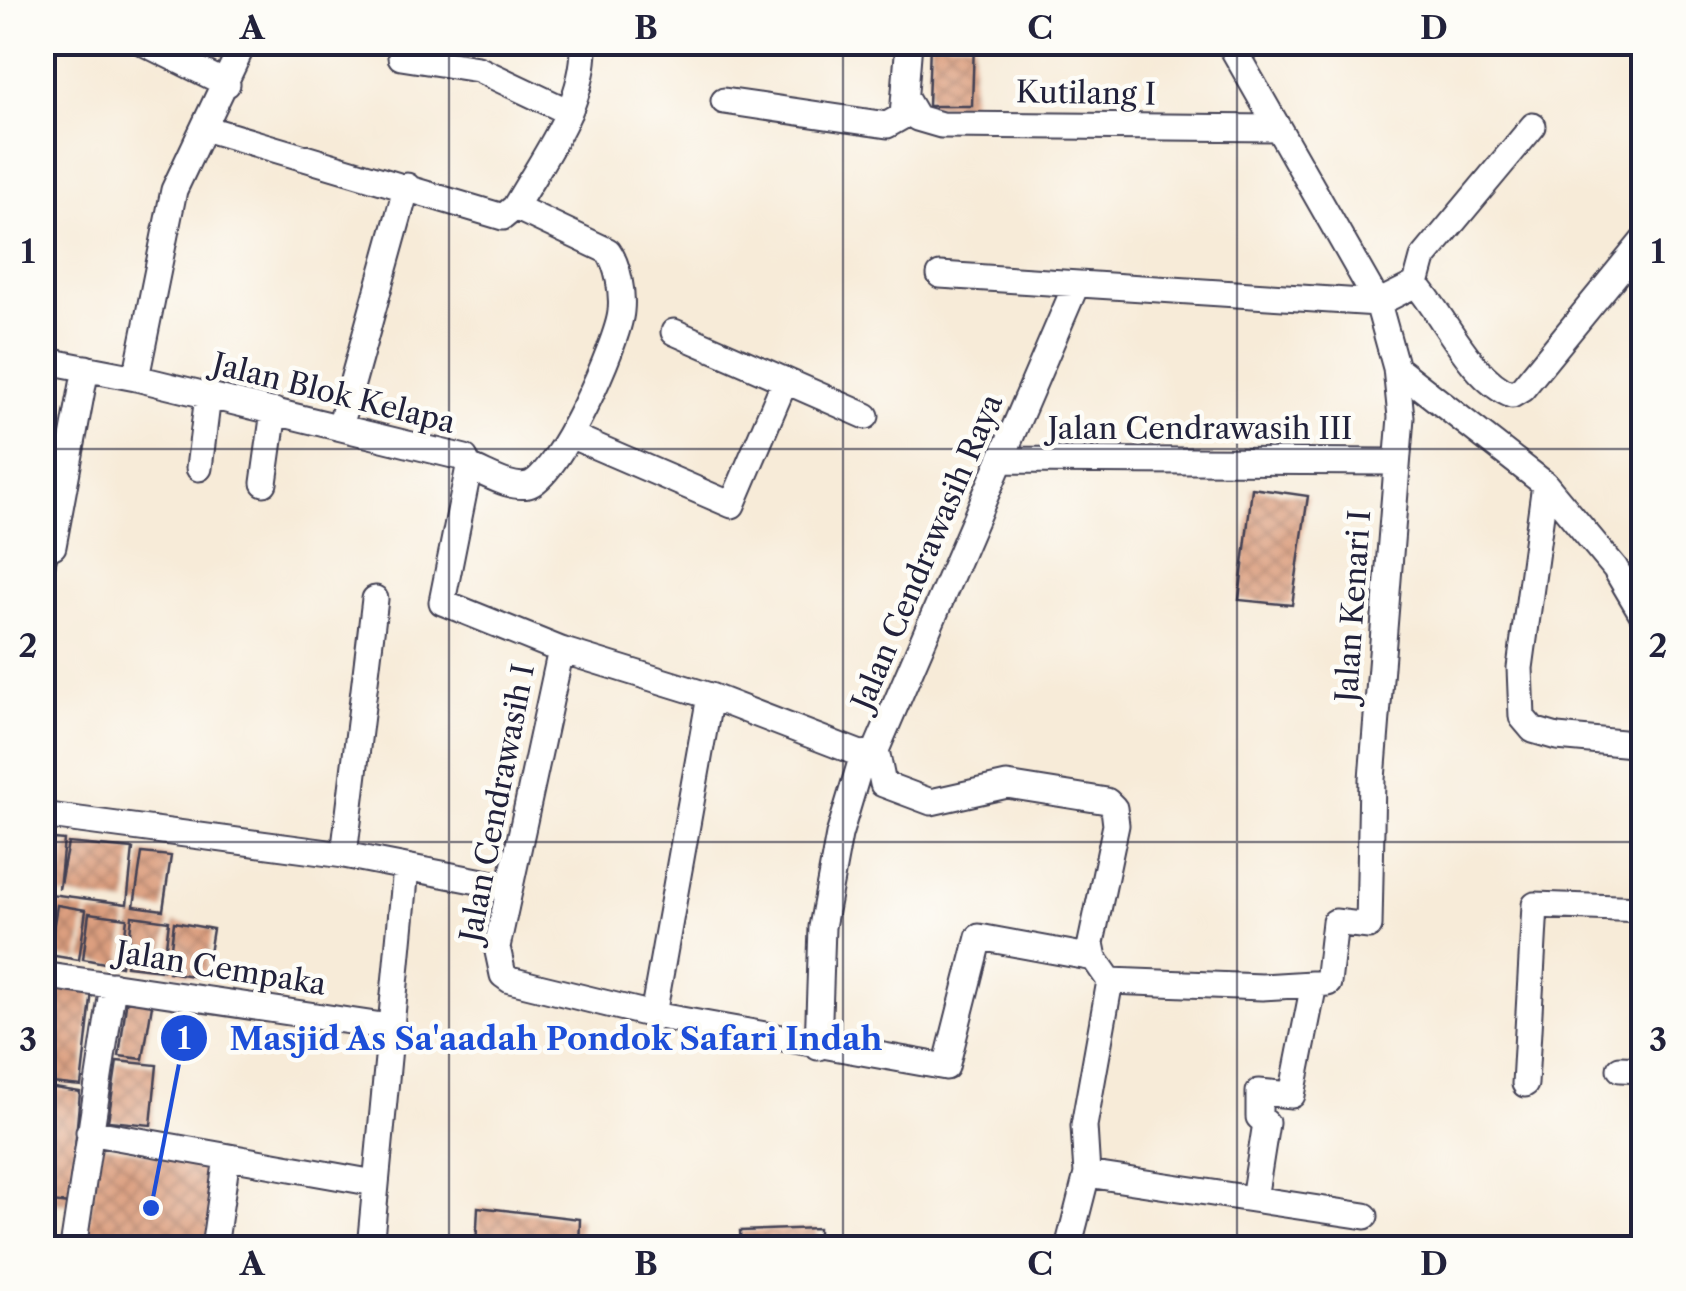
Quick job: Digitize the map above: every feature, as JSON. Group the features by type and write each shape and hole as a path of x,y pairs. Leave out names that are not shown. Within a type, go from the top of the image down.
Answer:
{"street":[{"path":"142,42 227,84"},
{"path":"136,378 168,210 178,177 227,84 244,42"},
{"path":"204,128 504,218 515,207 569,112 584,65 584,42"},
{"path":"724,101 887,126 903,116 907,101 909,42"},
{"path":"1229,42 1275,128 1398,292"},
{"path":"401,57 478,69 569,112"},
{"name":"Kutilang I","path":"907,101 917,118 941,125 1275,128"},
{"path":"1398,292 1533,126"},
{"path":"340,427 407,186"},
{"path":"470,466 508,483 529,485 543,476 572,436 621,314 615,265 608,251 515,207"},
{"path":"940,275 1076,285 1398,292 1442,314 1462,351 1501,391 1512,395 1522,390 1643,241"},
{"name":"Jalan Cendrawasih Raya","path":"442,602 560,650 710,696 870,752 1004,460 1076,285"},
{"name":"Jalan Kenari I","path":"1314,984 1328,983 1335,922 1369,926 1372,780 1401,417 1396,368 1398,292"},
{"path":"674,332 866,416"},
{"name":"Jalan Blok Kelapa","path":"42,360 136,378 458,455 470,466 442,602"},
{"path":"52,546 86,368"},
{"path":"1396,368 1545,484 1615,568 1644,617"},
{"path":"572,436 732,505 784,383"},
{"path":"198,468 208,396"},
{"path":"264,483 274,411"},
{"name":"Jalan Cendrawasih III","path":"1004,460 1395,462"},
{"path":"1545,484 1520,668 1522,717 1534,730 1557,736 1644,746"},
{"path":"344,855 374,599"},
{"name":"Jalan Cendrawasih I","path":"560,650 497,947 503,975 653,1016 946,1067 979,937 1094,958"},
{"path":"653,1016 710,696"},
{"path":"870,752 882,784 931,802 1008,785 1106,802 1114,808 1116,825 1090,943 1094,958 1110,981 1084,1126 1087,1174 1068,1248"},
{"path":"818,1046 822,926 839,836 870,752"},
{"path":"42,815 344,855 509,888"},
{"path":"370,1248 406,868"},
{"path":"1525,1084 1536,905 1644,908"},
{"name":"Jalan Cempaka","path":"42,975 389,1027"},
{"path":"1110,981 1262,987 1314,984 1292,1095 1260,1092 1259,1117 1266,1123 1254,1198"},
{"path":"72,1248 113,985"},
{"path":"88,1132 375,1183"},
{"path":"214,1248 227,1157"},
{"path":"1087,1174 1365,1216"}],"lane":[{"path":"42,591 52,546"}],"building":[{"path":"930,42 974,42 972,106 928,106"},
{"path":"1252,488 1308,496 1292,605 1239,600"},
{"path":"42,838 64,840 59,889 68,843 133,849 127,904 42,893"},
{"path":"142,853 171,856 163,910 134,906"},
{"path":"42,903 51,904 45,948 42,947"},
{"path":"57,905 86,910 79,960 49,955"},
{"path":"89,913 127,918 121,966 83,959"},
{"path":"132,916 169,921 163,970 126,966"},
{"path":"174,922 213,929 205,978 168,972"},
{"path":"42,985 92,991 81,1086 42,1082"},
{"path":"127,997 153,999 143,1059 119,1056"},
{"path":"117,1061 157,1065 151,1125 108,1121"},
{"path":"42,1086 80,1092 70,1204 42,1201"},
{"path":"100,1144 218,1167 206,1248 85,1248"},
{"path":"478,1207 580,1219 579,1248 476,1248"},
{"path":"818,1228 818,1248 741,1248 740,1231"}],"place":[{"name":"Masjid As Sa'aadah Pondok Safari Indah","path":"151,1208"}]}
